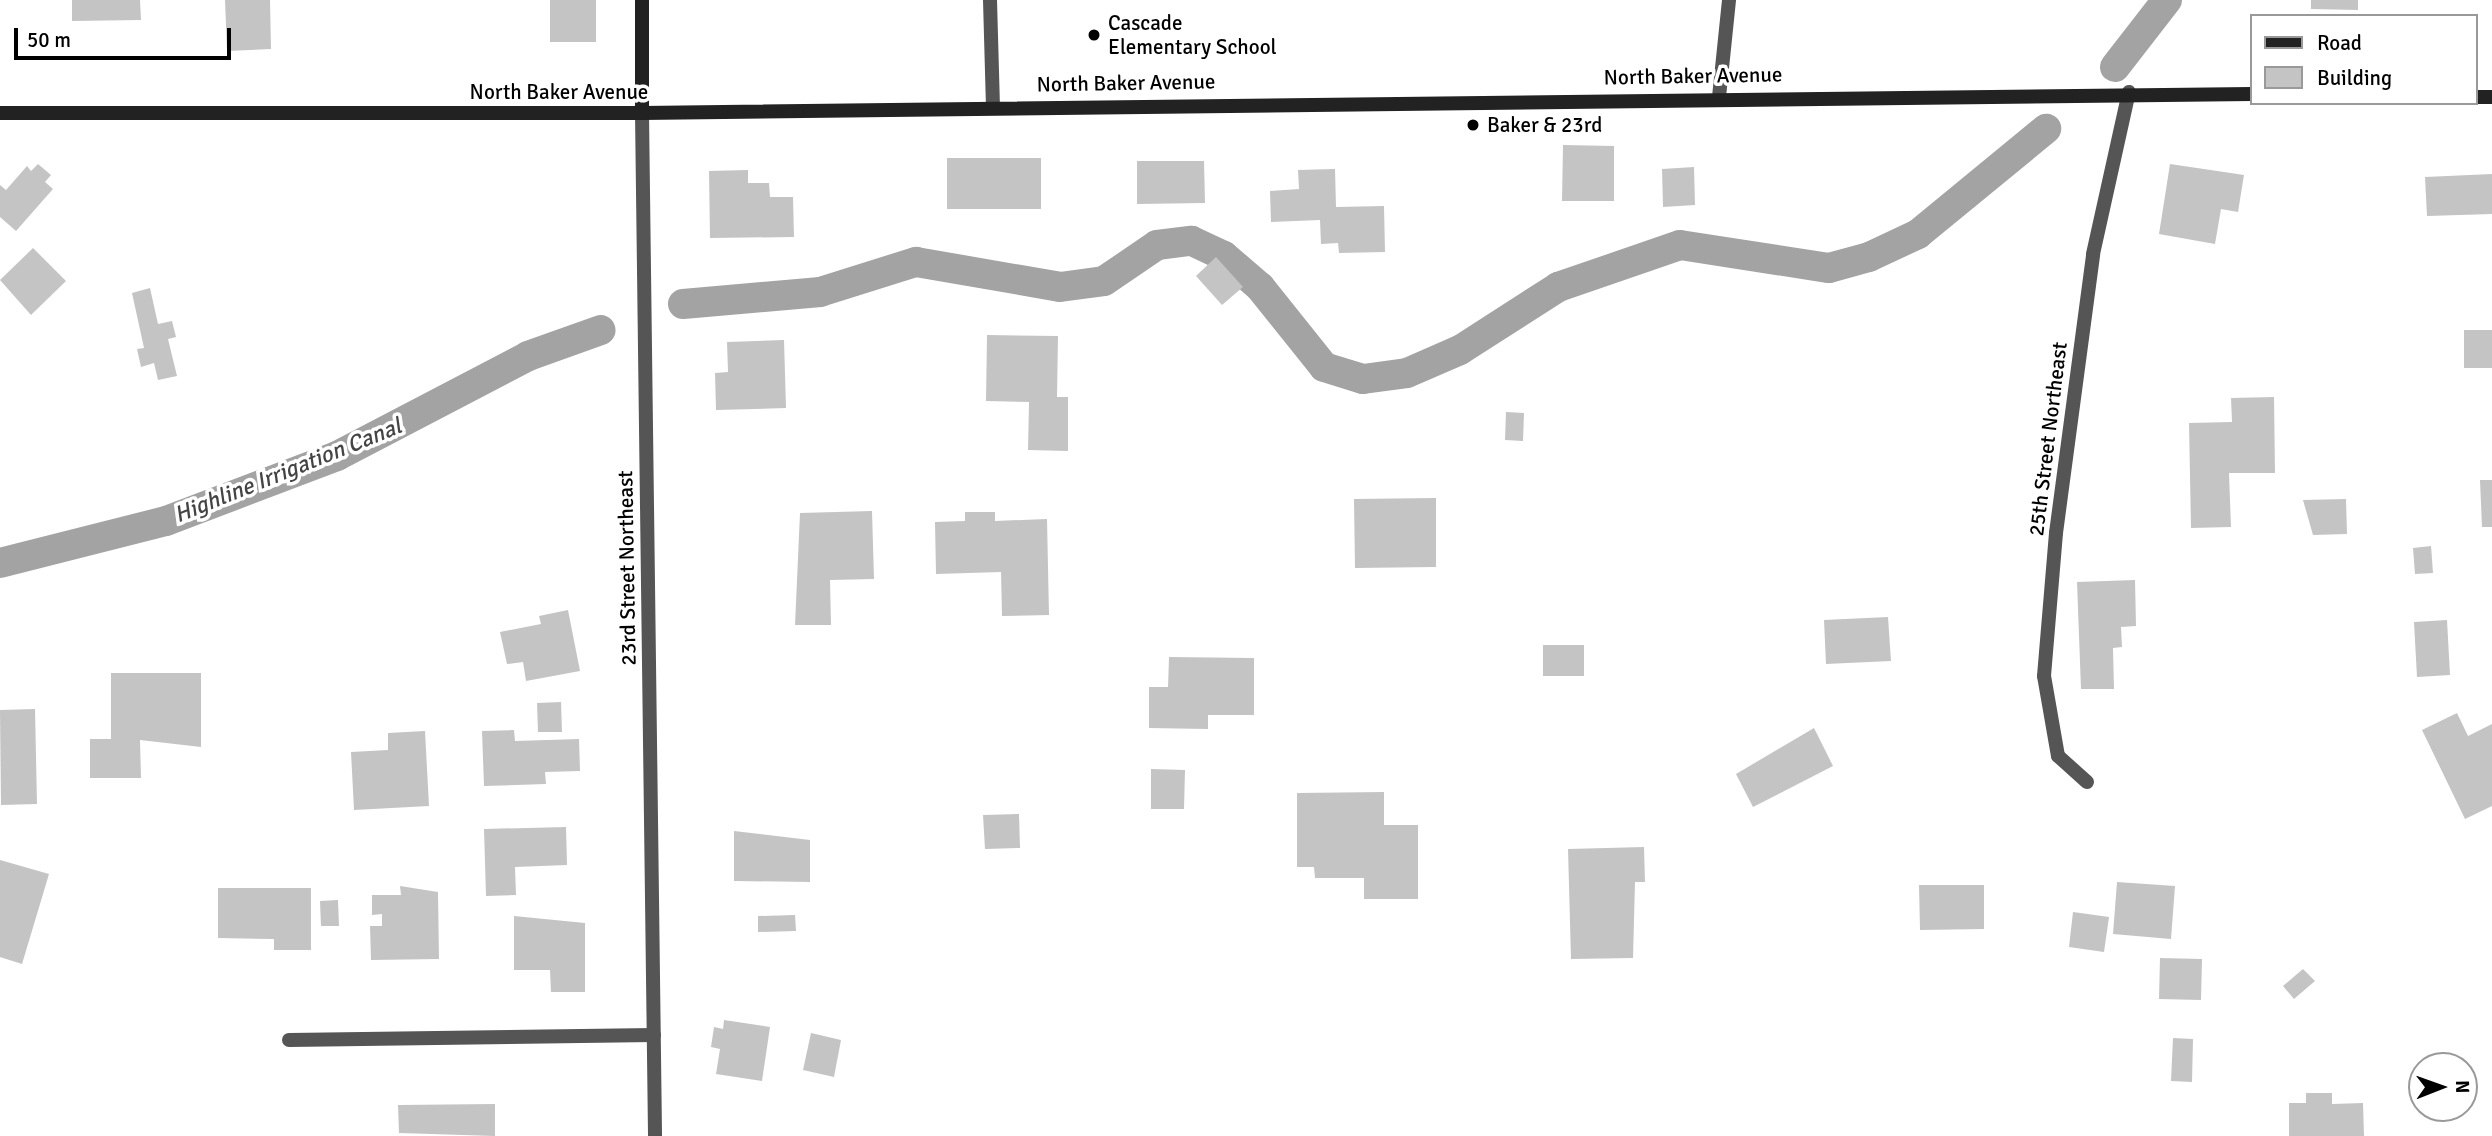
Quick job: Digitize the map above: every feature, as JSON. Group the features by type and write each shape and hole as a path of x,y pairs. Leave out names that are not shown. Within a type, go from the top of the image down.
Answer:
{"main road":[{"name":"23rd Street Northeast","path":"642,0 642,113"},
{"name":"North Baker Avenue","path":"0,113 642,113 2129,92 2250,94"}],"street":[{"path":"990,0 993,106"},
{"path":"1719,97 1729,0"},
{"name":"25th Street Northeast","path":"2087,782 2058,756 2044,676 2056,534 2093,254 2129,92"},
{"name":"23rd Street Northeast","path":"642,113 655,1136"},
{"path":"289,1040 654,1035"}],"building":[{"path":"72,0 140,0 141,20 72,21"},
{"path":"225,0 270,0 271,49 227,51"},
{"path":"550,0 596,0 596,42 550,42"},
{"path":"2311,0 2358,0 2358,10 2311,9"},
{"path":"1563,145 1614,146 1614,201 1562,201"},
{"path":"947,158 1041,158 1041,209 947,209"},
{"path":"1137,161 1204,161 1205,203 1137,204"},
{"path":"38,164 51,175 45,182 53,189 16,231 0,217 0,185 6,190 27,166 31,171"},
{"path":"2170,164 2244,175 2238,212 2221,209 2215,244 2159,234"},
{"path":"1694,167 1695,205 1663,207 1662,169"},
{"path":"1335,169 1336,207 1384,206 1385,252 1339,253 1338,243 1321,244 1320,220 1271,222 1270,191 1299,189 1298,170"},
{"path":"748,170 748,183 769,183 770,197 793,197 794,237 710,238 709,171"},
{"path":"2492,174 2492,214 2427,216 2425,177"},
{"path":"33,248 66,281 31,315 0,280"},
{"path":"1216,257 1243,287 1222,305 1196,276"},
{"path":"150,288 158,324 172,321 176,337 168,339 177,376 158,380 154,363 141,367 137,349 144,348 132,293"},
{"path":"2464,330 2492,330 2492,368 2464,368"},
{"path":"987,335 1058,336 1057,397 1068,397 1068,451 1028,450 1029,402 986,401"},
{"path":"784,340 786,408 716,410 715,373 728,372 727,342"},
{"path":"2274,397 2275,473 2229,473 2231,527 2191,528 2189,423 2232,422 2231,398"},
{"path":"1506,412 1524,413 1523,441 1505,440"},
{"path":"2480,480 2492,480 2492,527 2482,527"},
{"path":"1436,498 1436,567 1355,568 1354,499"},
{"path":"2346,499 2347,534 2313,535 2303,500"},
{"path":"872,511 874,579 830,580 831,625 795,625 800,513"},
{"path":"965,512 995,512 995,521 1047,519 1049,615 1002,616 1001,572 936,574 935,522 965,521"},
{"path":"2431,546 2433,573 2415,574 2413,548"},
{"path":"2135,580 2136,626 2121,627 2122,647 2113,648 2114,689 2081,689 2077,582"},
{"path":"568,610 580,671 526,681 523,662 507,664 500,632 541,624 539,616"},
{"path":"1888,617 1891,661 1826,664 1824,620"},
{"path":"2447,620 2450,675 2417,677 2414,622"},
{"path":"1543,645 1584,645 1584,676 1543,676"},
{"path":"1169,657 1254,658 1254,715 1208,715 1208,729 1149,728 1149,687 1168,687"},
{"path":"111,673 201,673 201,747 140,740 141,778 90,778 90,739 111,739"},
{"path":"561,702 562,732 538,732 537,703"},
{"path":"35,709 37,804 1,805 0,710"},
{"path":"2457,713 2468,736 2492,724 2492,806 2465,819 2422,730"},
{"path":"1814,728 1833,766 1753,807 1736,774"},
{"path":"514,730 515,741 579,739 580,771 545,772 546,784 484,786 482,731"},
{"path":"425,731 429,806 354,810 351,752 388,750 388,733"},
{"path":"1151,769 1185,770 1184,809 1151,809"},
{"path":"1384,792 1384,825 1418,825 1418,899 1364,899 1364,878 1315,878 1314,867 1297,867 1297,793"},
{"path":"1019,814 1020,848 985,849 983,815"},
{"path":"566,827 567,865 515,867 516,895 486,896 484,829"},
{"path":"734,831 810,840 810,882 734,881"},
{"path":"1644,847 1645,882 1635,882 1633,958 1571,959 1568,849"},
{"path":"0,860 49,874 22,964 0,957"},
{"path":"2117,882 2175,886 2171,939 2113,934"},
{"path":"1919,885 1984,885 1984,929 1920,930"},
{"path":"400,886 438,892 439,959 371,960 370,926 382,926 382,914 372,915 372,895 401,895"},
{"path":"218,888 311,888 311,950 274,950 274,939 218,938"},
{"path":"338,900 339,926 321,926 320,901"},
{"path":"2073,912 2109,917 2104,952 2069,947"},
{"path":"795,915 796,931 758,932 758,916"},
{"path":"514,916 585,923 585,992 551,992 550,970 514,970"},
{"path":"2160,958 2202,959 2201,1000 2159,999"},
{"path":"2303,969 2315,981 2294,999 2283,986"},
{"path":"724,1020 770,1027 762,1081 716,1074 720,1049 711,1047 714,1027 723,1029"},
{"path":"811,1033 841,1040 834,1077 803,1070"},
{"path":"2173,1038 2193,1039 2192,1082 2171,1081"},
{"path":"2306,1093 2332,1093 2332,1104 2363,1103 2364,1136 2289,1136 2289,1103 2306,1103"},
{"path":"495,1104 495,1136 399,1133 398,1105"}],"waterway":[{"name":"Highline Irrigation Canal","path":"2115,67 2167,0"},
{"name":"Highline Irrigation Canal","path":"683,304 820,292 916,262 1060,287 1104,281 1157,245 1192,241 1224,256 1260,287 1324,367 1363,379 1407,373 1460,350 1558,287 1680,245 1829,268 1869,257 1918,234 2046,129"},
{"name":"Highline Irrigation Canal","path":"0,563 166,521 337,456 528,356 601,330"}],"place":[{"name":"Cascade Elementary School","path":"1094,35"},
{"name":"Baker & 23rd","path":"1473,125"}]}
